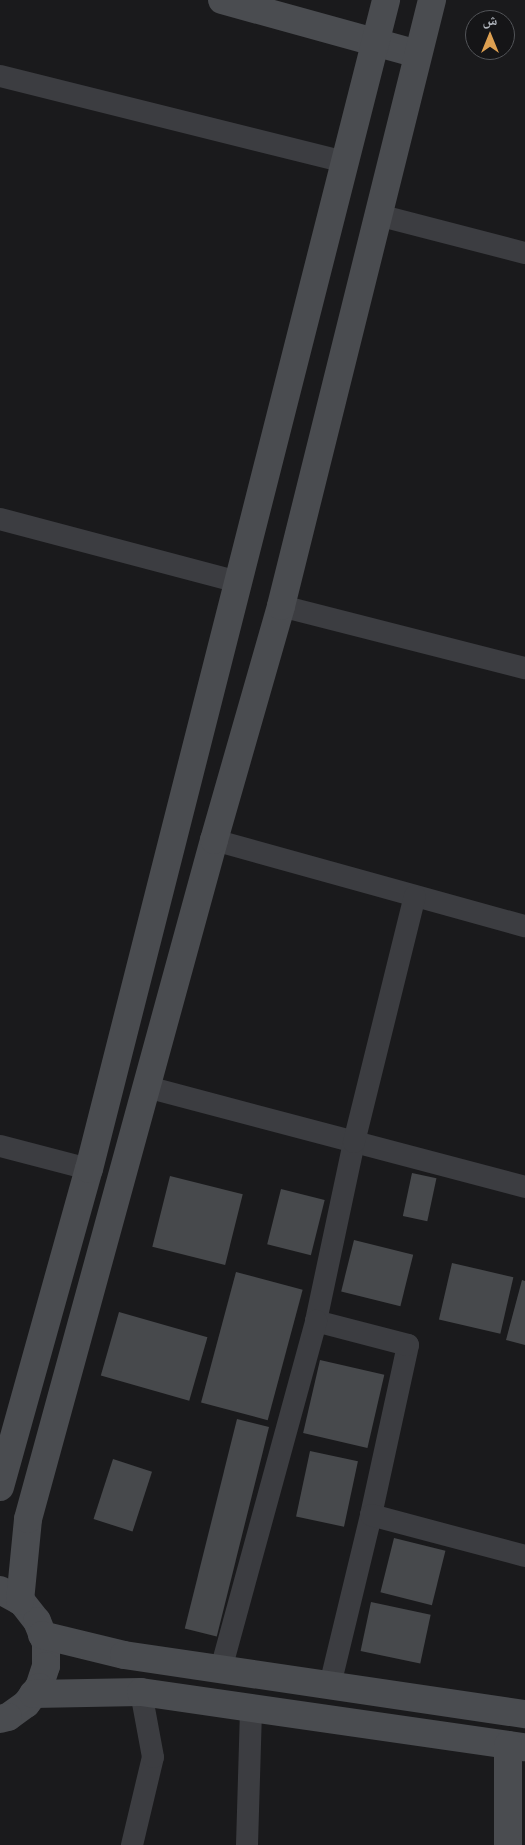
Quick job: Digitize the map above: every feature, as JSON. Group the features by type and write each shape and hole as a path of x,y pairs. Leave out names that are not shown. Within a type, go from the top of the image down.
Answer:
{"main road":[{"path":"222,0 418,54"},
{"path":"0,1487 89,1169 386,0"},
{"path":"0,1719 8,1717 26,1704 38,1687 46,1666 46,1643 37,1621 10,1596 28,1518 214,840 281,606 432,0"},
{"path":"42,1635 124,1655 525,1714"},
{"path":"33,1694 141,1692 516,1746 507,1844"}],"street":[{"path":"0,76 344,162"},
{"path":"378,215 525,253"},
{"path":"0,519 238,582"},
{"path":"281,606 525,668"},
{"path":"214,840 525,926"},
{"path":"221,1669 316,1321 354,1142 415,896"},
{"path":"147,1087 525,1187"},
{"path":"0,1146 89,1169"},
{"path":"316,1321 408,1345 371,1515 330,1685"},
{"path":"371,1515 525,1556"},
{"path":"132,1845 153,1757 141,1692"},
{"path":"247,1845 251,1708"}],"building":[{"path":"412,1173 436,1178 427,1221 403,1216"},
{"path":"170,1176 243,1194 225,1265 152,1247"},
{"path":"281,1189 325,1200 311,1255 267,1244"},
{"path":"354,1240 413,1255 400,1306 341,1291"},
{"path":"452,1263 513,1277 500,1334 439,1320"},
{"path":"236,1272 303,1290 268,1420 201,1402"},
{"path":"522,1280 525,1281 525,1345 506,1340"},
{"path":"119,1312 207,1337 189,1401 101,1375"},
{"path":"320,1360 384,1375 367,1448 303,1433"},
{"path":"237,1419 269,1427 217,1637 185,1629"},
{"path":"310,1451 358,1461 344,1527 296,1517"},
{"path":"113,1459 152,1472 133,1532 94,1519"},
{"path":"394,1538 445,1551 432,1605 380,1592"},
{"path":"371,1602 431,1615 420,1664 361,1651"}]}
